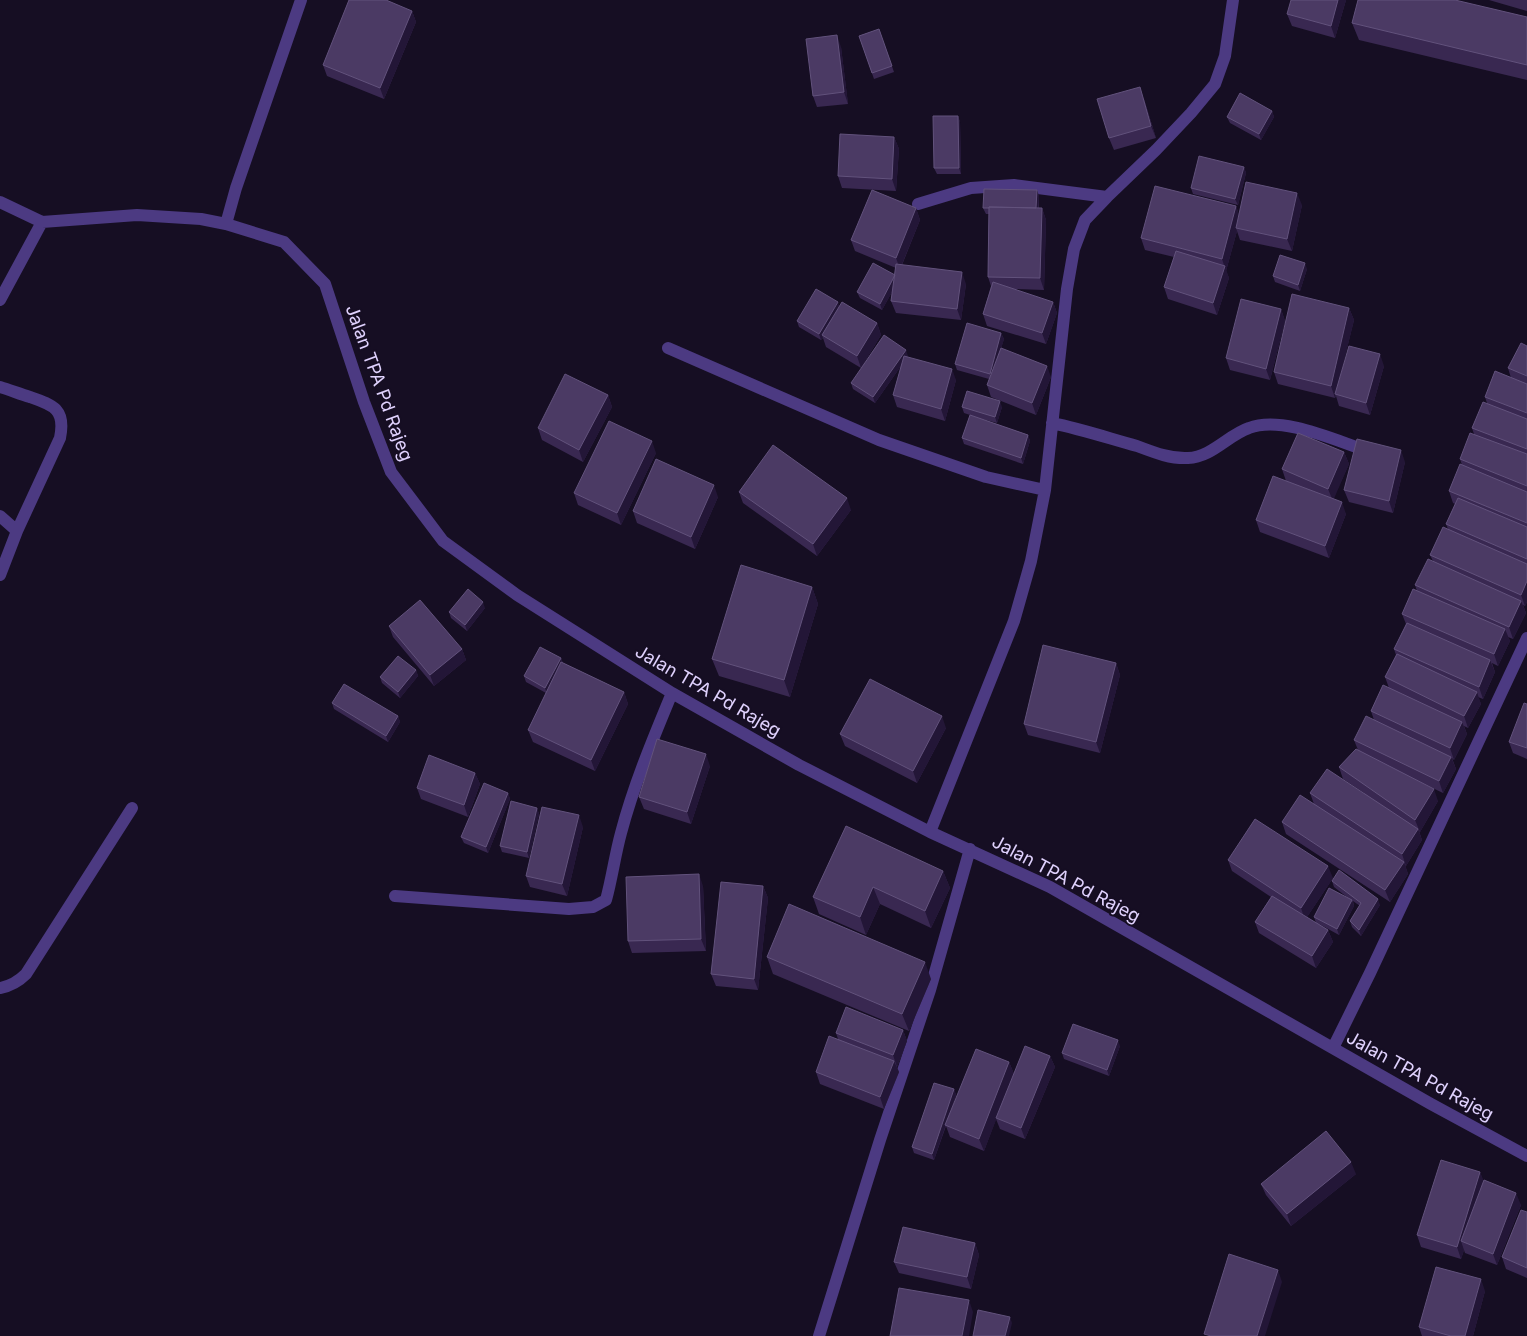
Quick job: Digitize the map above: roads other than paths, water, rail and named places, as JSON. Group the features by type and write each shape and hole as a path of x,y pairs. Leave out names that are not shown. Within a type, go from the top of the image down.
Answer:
{"street":[{"path":"226,224 301,0"},
{"path":"930,832 1014,621 1031,561 1045,490 1067,289 1074,249 1085,220 1156,150 1215,84 1225,56 1233,0"},
{"path":"918,204 971,188 1014,185 1107,197"},
{"name":"Jalan TPA Pd Rajeg","path":"0,202 42,222 137,215 201,219 226,224 284,242 325,284 364,402 391,472 442,541 517,595 672,693 799,765 930,832 1050,887 1431,1104 1527,1156"},
{"path":"0,300 42,222"},
{"path":"668,348 879,440 986,477 1045,490"},
{"path":"0,387 48,403 57,410 61,422 60,438 17,531 0,575"},
{"path":"1052,423 1089,431 1153,452 1179,458 1190,458 1204,454 1250,428 1270,425 1280,425 1312,432 1385,456"},
{"path":"0,516 17,531"},
{"path":"1333,1048 1527,638"},
{"path":"395,896 568,909 593,907 606,900 620,835 636,783 672,693"},
{"path":"0,988 9,987 26,974 132,808"},
{"path":"819,1336 880,1140 930,990 970,849"}]}
